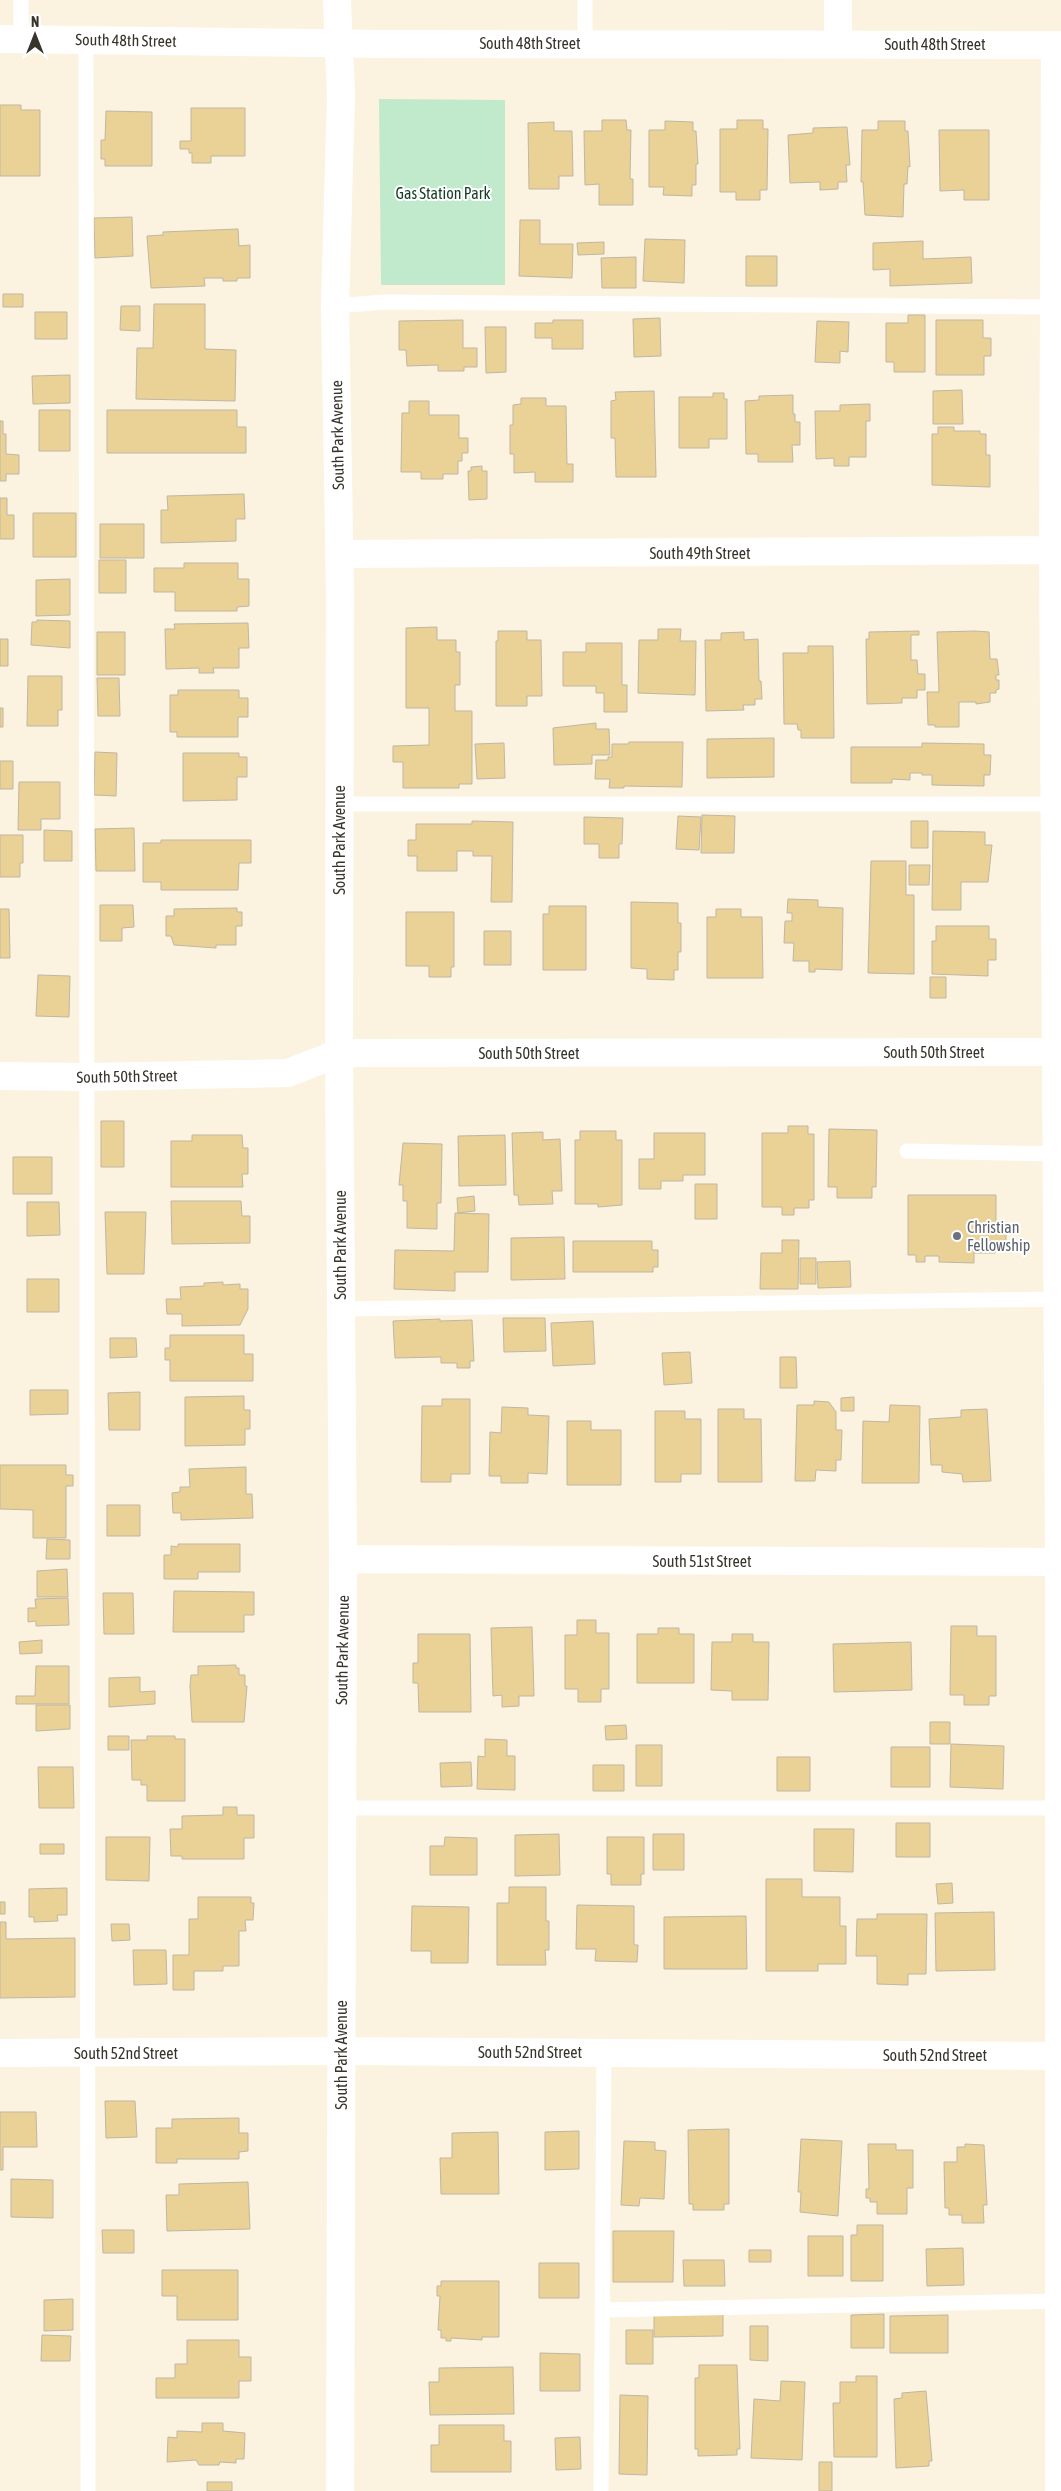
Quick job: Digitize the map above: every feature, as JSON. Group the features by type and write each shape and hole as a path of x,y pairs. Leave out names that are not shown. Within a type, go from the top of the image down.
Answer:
{"street":[{"name":"South Park Avenue","path":"337,0 341,96 335,306 339,554 339,1053 343,1559 340,2491"},
{"path":"838,0 838,43"},
{"name":"South 48th Street","path":"10,39 338,43 1058,45"},
{"path":"1058,45 1059,2491"},
{"name":"South 49th Street","path":"339,554 1057,550"},
{"name":"South 50th Street","path":"0,1076 87,1077 288,1073 339,1053 1059,1052"},
{"name":"South 51st Street","path":"343,1559 1060,1562"},
{"name":"South 52nd Street","path":"0,2053 341,2051 1060,2056"}],"lane":[{"path":"10,39 21,0"},
{"path":"585,0 585,43"},
{"path":"86,40 88,2491"},
{"path":"335,306 395,302 1057,307"},
{"path":"339,804 1058,804"},
{"path":"906,1151 1057,1154"},
{"path":"341,1309 1059,1299"},
{"path":"341,1808 1060,1808"},
{"path":"601,2491 604,2053"},
{"path":"602,2310 1060,2301"}],"green space":[{"name":"Gas Station Park","path":"379,99 505,100 505,285 381,285"}],"building":[{"path":"0,105 21,105 21,110 40,110 40,176 0,176"},
{"path":"191,108 245,108 245,156 211,156 211,163 192,163 192,153 189,153 189,149 180,149 180,141 191,141"},
{"path":"106,111 152,112 152,166 105,166 105,159 101,159 101,140 105,140"},
{"path":"602,120 626,120 627,130 631,130 630,179 633,179 633,205 599,205 599,184 585,185 584,131 602,131"},
{"path":"737,120 763,120 763,129 768,129 767,190 760,190 760,200 736,200 736,192 720,192 720,129 737,129"},
{"path":"665,121 693,122 693,131 696,131 698,164 696,164 696,185 692,185 692,196 663,195 664,187 649,187 649,130 665,130"},
{"path":"878,121 905,121 905,131 908,131 910,167 908,166 907,184 904,184 903,217 865,215 863,182 861,182 862,130 878,130"},
{"path":"554,122 554,131 572,131 573,176 559,176 559,189 529,189 528,123"},
{"path":"847,127 850,165 846,165 847,182 838,182 838,189 820,190 820,182 790,183 788,135 813,133 813,128"},
{"path":"939,130 989,130 989,200 964,200 964,190 940,191"},
{"path":"132,217 133,256 95,258 94,218"},
{"path":"520,220 540,220 540,244 573,244 572,278 519,276"},
{"path":"238,229 239,246 250,245 250,278 237,278 237,281 223,281 223,278 204,278 205,286 151,288 147,236 163,235 163,232"},
{"path":"645,239 685,240 684,283 643,281"},
{"path":"923,241 923,259 971,257 972,283 890,286 890,269 873,270 873,243"},
{"path":"604,242 604,254 578,255 577,243"},
{"path":"746,256 777,256 777,286 746,286"},
{"path":"636,257 636,288 602,288 601,258"},
{"path":"3,294 23,294 23,307 3,307"},
{"path":"154,304 205,304 205,349 236,350 235,401 136,399 137,348 153,348"},
{"path":"121,306 140,306 140,331 120,330"},
{"path":"35,312 67,312 67,339 35,339"},
{"path":"908,315 925,315 925,372 894,372 894,362 886,362 886,323 908,323"},
{"path":"660,318 661,356 634,357 633,319"},
{"path":"463,320 463,348 477,348 477,367 464,367 464,371 438,371 438,365 407,366 406,350 399,350 399,321"},
{"path":"553,320 583,320 583,349 552,349 552,338 535,338 535,323 553,323"},
{"path":"936,320 983,320 983,338 991,338 991,356 984,356 984,375 936,375"},
{"path":"817,321 849,322 848,352 840,351 840,363 815,362"},
{"path":"485,327 506,327 506,372 486,373"},
{"path":"70,375 70,403 33,404 32,376"},
{"path":"962,390 963,424 933,424 933,391"},
{"path":"654,391 656,477 616,477 615,438 611,438 611,401 616,400 615,392"},
{"path":"713,393 724,393 724,399 727,399 727,439 709,439 709,448 679,448 679,397 713,397"},
{"path":"793,395 795,422 800,422 800,445 792,445 793,462 758,462 758,454 746,454 745,401 759,400 759,396"},
{"path":"521,398 546,398 546,406 566,406 567,464 573,464 573,482 535,482 535,472 514,473 514,454 510,454 510,425 513,425 513,405 521,404"},
{"path":"409,401 429,401 429,415 459,415 459,438 468,438 468,453 462,453 462,461 458,461 458,474 443,474 443,479 421,479 421,472 401,472 402,413 409,413"},
{"path":"870,404 870,421 866,421 866,457 849,457 849,466 834,466 834,458 816,459 815,411 840,411 840,405"},
{"path":"39,410 70,410 70,451 39,451"},
{"path":"107,410 237,410 237,427 246,427 246,453 107,453"},
{"path":"0,421 3,421 3,434 6,434 6,454 19,455 19,474 6,474 6,481 0,481"},
{"path":"938,427 954,427 954,431 980,431 980,434 986,434 986,455 990,455 990,487 932,485 932,434 938,434"},
{"path":"482,466 482,471 487,471 487,499 469,500 468,471 471,471 471,467"},
{"path":"244,494 245,519 236,519 236,541 161,543 161,510 168,510 167,496"},
{"path":"0,498 7,498 7,515 14,515 14,539 0,539"},
{"path":"33,513 76,513 76,557 33,557"},
{"path":"100,524 144,524 144,558 100,558"},
{"path":"99,560 126,560 126,593 99,593"},
{"path":"184,563 238,563 238,579 249,579 249,606 237,607 237,611 175,611 175,592 154,592 154,568 184,568"},
{"path":"70,579 70,615 36,616 36,580"},
{"path":"37,620 70,621 70,648 31,645 32,622 37,622"},
{"path":"248,623 249,648 239,648 239,668 213,668 214,673 199,673 199,668 166,669 165,629 175,629 174,624"},
{"path":"437,627 437,640 456,640 456,652 460,652 460,685 455,685 455,711 472,711 472,784 459,784 459,788 403,788 403,762 393,762 393,746 429,745 429,708 406,708 406,628"},
{"path":"658,629 681,629 680,641 696,641 695,695 638,693 639,640 658,640"},
{"path":"498,631 527,631 527,640 541,640 542,696 527,696 527,706 496,706 496,641 498,641"},
{"path":"919,631 919,635 911,635 911,660 917,660 918,674 925,674 925,690 917,690 917,698 902,698 902,703 867,704 866,639 869,639 869,632"},
{"path":"97,632 125,632 125,675 97,675"},
{"path":"744,632 744,640 758,639 759,681 761,681 762,699 755,699 755,705 743,705 744,710 706,711 705,640 721,640 721,633"},
{"path":"937,632 989,632 990,659 997,659 999,675 996,675 996,680 999,680 999,689 996,690 996,693 990,693 990,702 976,704 976,702 959,702 959,727 935,727 935,725 928,725 927,692 939,692"},
{"path":"0,639 8,639 8,666 0,666"},
{"path":"586,643 622,643 622,685 627,685 627,712 604,712 604,693 596,693 596,686 563,686 563,652 586,652"},
{"path":"808,646 833,646 834,738 801,738 801,730 798,730 797,724 784,724 783,653 808,653"},
{"path":"28,676 62,676 62,710 58,710 58,726 27,726"},
{"path":"97,678 119,678 120,716 98,716"},
{"path":"178,690 239,690 239,698 248,698 248,717 238,717 238,737 177,737 177,732 170,732 170,695 178,695"},
{"path":"0,708 3,708 3,727 0,727"},
{"path":"596,723 596,729 609,729 610,755 592,755 592,764 554,765 553,728"},
{"path":"774,738 774,777 707,778 707,739"},
{"path":"629,742 683,742 682,787 624,786 624,788 609,788 610,779 595,779 596,760 608,760 608,757 612,757 612,744 628,744"},
{"path":"504,743 505,778 477,779 475,744"},
{"path":"922,743 984,744 984,755 991,755 990,775 984,775 984,786 932,785 932,775 922,775 922,773 910,773 910,780 892,779 892,783 851,783 851,747 922,747"},
{"path":"95,752 117,753 116,796 94,795"},
{"path":"183,753 239,753 239,757 247,757 247,777 237,777 237,800 183,801"},
{"path":"0,761 13,761 13,789 0,789"},
{"path":"19,782 60,782 60,819 41,819 41,830 18,830"},
{"path":"702,815 735,816 734,853 701,853"},
{"path":"678,816 701,817 699,850 676,849"},
{"path":"584,817 623,818 622,844 619,844 619,858 599,858 599,844 584,844"},
{"path":"472,821 513,822 512,902 491,902 492,856 473,856 473,851 457,851 457,871 417,871 417,856 408,856 408,840 416,840 416,824 472,824"},
{"path":"911,821 928,821 928,848 911,848"},
{"path":"134,828 135,871 96,871 95,829"},
{"path":"44,830 72,831 72,861 44,861"},
{"path":"933,831 985,832 985,845 992,845 988,882 961,882 961,910 932,910"},
{"path":"0,835 23,835 23,863 20,863 20,877 0,877"},
{"path":"161,840 251,840 251,863 239,863 238,890 161,890 161,882 143,882 143,843 161,843"},
{"path":"871,861 906,861 906,895 914,895 914,974 868,973"},
{"path":"909,865 930,865 929,885 909,885"},
{"path":"788,899 818,900 818,907 843,908 842,970 815,969 815,972 809,972 809,961 793,961 794,943 784,943 785,921 792,921 792,913 787,913"},
{"path":"631,902 678,903 678,923 681,923 681,952 678,952 678,970 674,970 674,980 647,979 647,969 631,968"},
{"path":"100,905 133,905 134,927 122,928 122,941 100,941"},
{"path":"549,906 586,906 586,970 543,970 543,914 549,914"},
{"path":"237,908 237,912 242,912 242,926 236,926 236,945 216,945 216,948 174,945 171,936 166,936 166,916 174,916 174,909"},
{"path":"0,909 9,909 10,958 0,958"},
{"path":"716,909 741,909 741,917 762,917 763,978 707,978 707,917 716,917"},
{"path":"406,912 454,912 454,967 451,967 451,977 429,977 429,966 406,966"},
{"path":"936,926 989,926 989,939 996,939 996,960 988,960 988,976 932,974 932,941 936,941"},
{"path":"484,931 511,931 511,965 484,965"},
{"path":"38,975 70,976 69,1017 36,1016"},
{"path":"930,977 946,977 946,998 930,998"},
{"path":"101,1121 124,1121 124,1167 101,1167"},
{"path":"788,1126 808,1126 808,1134 814,1134 814,1200 809,1200 809,1208 794,1208 794,1215 782,1215 782,1207 762,1207 762,1133 788,1133"},
{"path":"829,1129 877,1130 876,1187 872,1187 872,1198 837,1198 837,1187 828,1187"},
{"path":"580,1131 616,1131 616,1140 622,1140 622,1205 598,1207 598,1204 575,1204 575,1140 580,1140"},
{"path":"543,1132 543,1140 560,1139 562,1191 552,1191 553,1204 519,1205 518,1195 514,1195 512,1133"},
{"path":"654,1133 705,1133 705,1175 683,1175 683,1181 661,1181 661,1189 639,1189 639,1159 654,1159"},
{"path":"192,1135 242,1135 243,1148 248,1148 248,1174 242,1174 243,1187 171,1187 171,1141 192,1141"},
{"path":"505,1135 506,1185 459,1186 458,1136"},
{"path":"403,1143 442,1144 441,1203 437,1203 437,1229 407,1228 407,1201 403,1201 403,1185 399,1185"},
{"path":"13,1157 52,1157 52,1194 13,1194"},
{"path":"695,1184 717,1184 717,1219 695,1219"},
{"name":"Christian Fellowship","path":"908,1195 996,1195 996,1223 1006,1223 1006,1248 995,1248 995,1253 974,1253 974,1263 939,1262 939,1256 925,1256 925,1262 916,1262 916,1255 908,1255"},
{"path":"474,1196 475,1211 458,1213 457,1198"},
{"path":"171,1201 241,1201 242,1216 250,1216 250,1243 172,1244"},
{"path":"27,1202 59,1202 60,1235 27,1236"},
{"path":"105,1212 146,1212 144,1274 107,1274"},
{"path":"455,1213 489,1214 488,1272 455,1272 455,1291 394,1289 395,1250 454,1251"},
{"path":"564,1237 565,1279 511,1280 511,1238"},
{"path":"782,1240 799,1240 798,1289 760,1289 761,1253 782,1253"},
{"path":"573,1241 652,1241 652,1250 658,1250 658,1267 653,1267 653,1272 573,1272"},
{"path":"800,1258 816,1258 816,1284 800,1284"},
{"path":"850,1261 851,1287 818,1288 817,1262"},
{"path":"27,1279 59,1279 59,1312 27,1312"},
{"path":"223,1282 223,1285 240,1284 240,1289 248,1289 248,1309 240,1325 182,1326 182,1314 167,1314 166,1299 181,1299 180,1287 204,1286 204,1283"},
{"path":"503,1318 545,1318 546,1351 504,1352"},
{"path":"440,1319 440,1321 472,1320 474,1361 470,1361 470,1368 457,1368 457,1363 441,1363 441,1357 395,1358 393,1321"},
{"path":"593,1321 595,1364 553,1366 551,1323"},
{"path":"170,1335 244,1335 244,1354 253,1354 253,1381 170,1381 170,1360 165,1360 165,1348 170,1348"},
{"path":"110,1338 136,1338 137,1357 110,1358"},
{"path":"690,1352 692,1383 664,1385 662,1353"},
{"path":"780,1357 796,1357 797,1388 780,1388"},
{"path":"30,1390 68,1390 68,1414 30,1415"},
{"path":"140,1392 140,1430 109,1430 108,1393"},
{"path":"244,1396 244,1410 250,1410 250,1429 245,1429 245,1445 185,1446 185,1397"},
{"path":"854,1397 854,1411 841,1411 841,1398"},
{"path":"442,1399 470,1399 470,1474 451,1474 451,1482 421,1482 422,1406 442,1406"},
{"path":"814,1401 829,1402 836,1412 836,1430 842,1430 841,1460 836,1460 836,1471 816,1470 815,1481 795,1481 797,1405 814,1405"},
{"path":"890,1405 920,1406 919,1483 862,1483 863,1421 889,1422"},
{"path":"502,1407 528,1408 528,1415 549,1416 547,1474 528,1473 528,1483 501,1483 501,1476 489,1476 490,1432 501,1433"},
{"path":"718,1409 744,1409 744,1419 761,1419 762,1482 718,1482"},
{"path":"987,1409 991,1481 963,1482 962,1474 942,1472 942,1465 931,1465 929,1419 961,1417 961,1410"},
{"path":"655,1411 685,1411 685,1419 701,1419 701,1474 681,1474 681,1482 655,1482"},
{"path":"567,1421 591,1421 591,1430 621,1430 621,1485 567,1485"},
{"path":"0,1465 66,1465 66,1475 73,1475 73,1486 66,1486 66,1538 33,1538 33,1510 0,1509"},
{"path":"246,1467 246,1494 252,1494 253,1518 181,1520 181,1513 173,1513 172,1493 180,1492 180,1487 190,1487 189,1469"},
{"path":"107,1505 140,1505 140,1536 107,1536"},
{"path":"47,1539 70,1540 70,1559 46,1559"},
{"path":"178,1544 240,1544 240,1572 198,1572 198,1579 164,1579 164,1555 171,1555 171,1546 178,1547"},
{"path":"67,1569 68,1597 37,1597 37,1571"},
{"path":"174,1591 254,1592 254,1615 244,1615 244,1632 173,1632"},
{"path":"103,1593 133,1593 134,1634 104,1634"},
{"path":"68,1598 69,1625 36,1626 36,1621 28,1622 28,1608 36,1608 35,1599"},
{"path":"577,1620 596,1620 596,1633 609,1633 609,1689 601,1689 601,1702 578,1702 578,1689 565,1689 565,1635 577,1635"},
{"path":"951,1626 977,1626 977,1636 996,1636 996,1696 989,1696 989,1705 964,1705 964,1695 950,1695"},
{"path":"532,1627 534,1696 519,1696 519,1706 502,1707 502,1695 493,1696 491,1628"},
{"path":"658,1628 679,1628 679,1634 694,1634 694,1683 637,1683 637,1634 658,1634"},
{"path":"418,1634 470,1634 471,1712 419,1712 418,1683 413,1683 413,1663 418,1663"},
{"path":"732,1634 753,1634 753,1642 769,1642 768,1700 732,1700 732,1691 711,1690 712,1642 732,1642"},
{"path":"42,1640 42,1653 20,1654 19,1642"},
{"path":"911,1642 912,1690 834,1692 833,1644"},
{"path":"236,1665 236,1668 239,1668 239,1675 245,1675 245,1686 247,1686 244,1722 192,1722 191,1675 198,1675 198,1666"},
{"path":"36,1666 69,1666 69,1704 16,1704 16,1696 35,1696"},
{"path":"140,1677 140,1692 155,1691 155,1704 109,1707 109,1678"},
{"path":"36,1705 70,1705 70,1729 36,1731"},
{"path":"930,1722 950,1722 950,1744 930,1744"},
{"path":"626,1725 627,1739 606,1740 605,1726"},
{"path":"108,1736 129,1736 129,1750 108,1750"},
{"path":"147,1736 175,1736 175,1739 185,1739 185,1801 147,1801 147,1785 141,1785 141,1780 132,1780 131,1740 147,1740"},
{"path":"485,1739 507,1740 507,1756 515,1756 515,1790 477,1789 478,1756 485,1757"},
{"path":"951,1744 1004,1746 1003,1789 950,1787"},
{"path":"636,1745 662,1745 662,1786 636,1786"},
{"path":"891,1747 930,1747 930,1787 891,1787"},
{"path":"777,1757 810,1757 810,1791 777,1791"},
{"path":"471,1762 472,1786 441,1787 440,1763"},
{"path":"593,1765 624,1765 624,1791 593,1791"},
{"path":"38,1767 73,1767 74,1808 39,1808"},
{"path":"223,1807 237,1807 237,1815 254,1815 254,1838 244,1838 244,1859 182,1859 182,1856 171,1856 170,1829 182,1829 182,1816 223,1815"},
{"path":"896,1823 930,1823 930,1857 896,1857"},
{"path":"814,1829 854,1829 853,1872 814,1871"},
{"path":"559,1834 560,1875 515,1876 515,1835"},
{"path":"653,1834 684,1834 684,1870 653,1870"},
{"path":"106,1837 150,1837 149,1881 106,1880"},
{"path":"445,1837 477,1838 477,1875 430,1875 430,1846 444,1846"},
{"path":"607,1837 644,1837 644,1874 641,1874 641,1885 611,1885 611,1874 607,1874"},
{"path":"40,1844 64,1844 64,1854 40,1854"},
{"path":"766,1879 802,1879 802,1897 840,1897 840,1926 846,1926 846,1964 818,1964 818,1971 766,1971"},
{"path":"952,1883 953,1903 938,1904 936,1884"},
{"path":"509,1887 546,1887 546,1921 549,1921 549,1950 545,1950 546,1965 497,1965 497,1903 509,1903"},
{"path":"67,1888 67,1915 57,1915 58,1921 34,1922 34,1917 29,1917 29,1889"},
{"path":"198,1897 251,1897 251,1903 254,1903 253,1920 245,1920 246,1931 239,1931 239,1966 223,1966 223,1971 194,1971 194,1990 173,1990 173,1955 189,1955 189,1919 198,1919"},
{"path":"0,1902 5,1902 5,1914 0,1914"},
{"path":"577,1905 634,1906 634,1945 638,1945 637,1962 595,1961 596,1949 576,1949"},
{"path":"412,1906 469,1907 468,1963 431,1963 431,1951 411,1951"},
{"path":"994,1912 995,1970 936,1971 935,1913"},
{"path":"877,1914 927,1914 926,1974 908,1974 908,1985 877,1984 877,1956 856,1956 857,1919 877,1919"},
{"path":"746,1916 747,1969 664,1969 664,1917"},
{"path":"0,1922 6,1922 6,1939 75,1938 75,1997 0,1998"},
{"path":"111,1924 129,1924 130,1940 112,1941"},
{"path":"133,1950 166,1950 167,1984 134,1985"},
{"path":"105,2101 135,2101 137,2137 106,2138"},
{"path":"0,2112 36,2112 37,2147 3,2147 3,2170 0,2170"},
{"path":"239,2118 239,2133 248,2133 248,2151 239,2152 239,2159 177,2159 177,2163 156,2163 156,2128 172,2128 172,2119"},
{"path":"729,2129 729,2204 724,2204 724,2210 693,2210 693,2204 689,2204 688,2130"},
{"path":"579,2131 579,2169 545,2170 545,2132"},
{"path":"498,2132 499,2194 441,2194 440,2158 452,2158 452,2133"},
{"path":"801,2139 842,2141 838,2216 800,2212 801,2192 798,2192"},
{"path":"624,2141 655,2142 655,2150 666,2151 664,2199 640,2198 639,2206 621,2205"},
{"path":"868,2144 896,2144 896,2150 913,2150 913,2188 907,2188 907,2214 877,2214 877,2202 870,2202 870,2198 866,2198 866,2189 869,2189"},
{"path":"965,2144 984,2145 987,2205 983,2205 984,2223 962,2223 962,2215 949,2215 949,2208 945,2208 944,2162 957,2162 957,2147 965,2147"},
{"path":"11,2179 53,2180 53,2218 11,2217"},
{"path":"248,2182 250,2229 167,2231 166,2195 179,2195 179,2184"},
{"path":"857,2225 883,2225 883,2281 851,2281 851,2235 857,2235"},
{"path":"102,2230 134,2230 134,2253 103,2253"},
{"path":"613,2231 674,2231 673,2282 613,2282"},
{"path":"808,2236 843,2236 843,2276 808,2276"},
{"path":"963,2248 964,2285 927,2286 926,2249"},
{"path":"749,2250 771,2250 771,2262 749,2262"},
{"path":"683,2260 724,2260 725,2286 684,2286"},
{"path":"539,2263 579,2263 579,2298 539,2298"},
{"path":"162,2270 238,2270 238,2320 177,2320 177,2296 162,2296"},
{"path":"441,2281 499,2281 499,2337 482,2337 482,2340 451,2338 451,2341 441,2338 441,2330 438,2330 440,2296 437,2296 437,2286 441,2286"},
{"path":"73,2299 73,2330 44,2331 44,2300"},
{"path":"723,2314 723,2336 654,2337 654,2315"},
{"path":"884,2314 884,2348 851,2348 851,2315"},
{"path":"948,2315 948,2353 890,2353 890,2316"},
{"path":"750,2326 768,2326 768,2361 750,2360"},
{"path":"626,2330 653,2330 653,2364 626,2364"},
{"path":"42,2335 71,2336 70,2361 41,2361"},
{"path":"187,2340 239,2340 239,2357 251,2357 251,2381 239,2381 239,2398 156,2398 156,2378 175,2378 175,2364 187,2364"},
{"path":"540,2353 580,2354 580,2391 540,2391"},
{"path":"699,2365 737,2365 740,2449 737,2449 737,2455 698,2456 698,2449 695,2449 695,2378 699,2378"},
{"path":"513,2367 514,2414 430,2415 429,2382 439,2382 439,2368"},
{"path":"856,2376 877,2376 877,2457 834,2457 833,2403 840,2403 840,2382 856,2382"},
{"path":"781,2381 805,2382 802,2460 751,2458 754,2399 780,2401"},
{"path":"926,2391 932,2461 929,2461 929,2466 896,2468 894,2399 902,2398 902,2393"},
{"path":"620,2395 648,2396 647,2475 619,2474"},
{"path":"202,2423 223,2423 223,2431 245,2433 244,2459 236,2459 236,2463 220,2462 219,2465 199,2465 196,2460 167,2462 168,2437 177,2438 177,2431 202,2432"},
{"path":"439,2425 504,2425 504,2441 511,2441 511,2472 431,2472 431,2445 439,2445"},
{"path":"580,2437 581,2469 556,2470 555,2438"},
{"path":"819,2462 832,2462 832,2491 819,2491"},
{"path":"207,2482 232,2482 232,2491 207,2491"}],"place":[{"name":"Christian Fellowship","path":"957,1236"}]}
